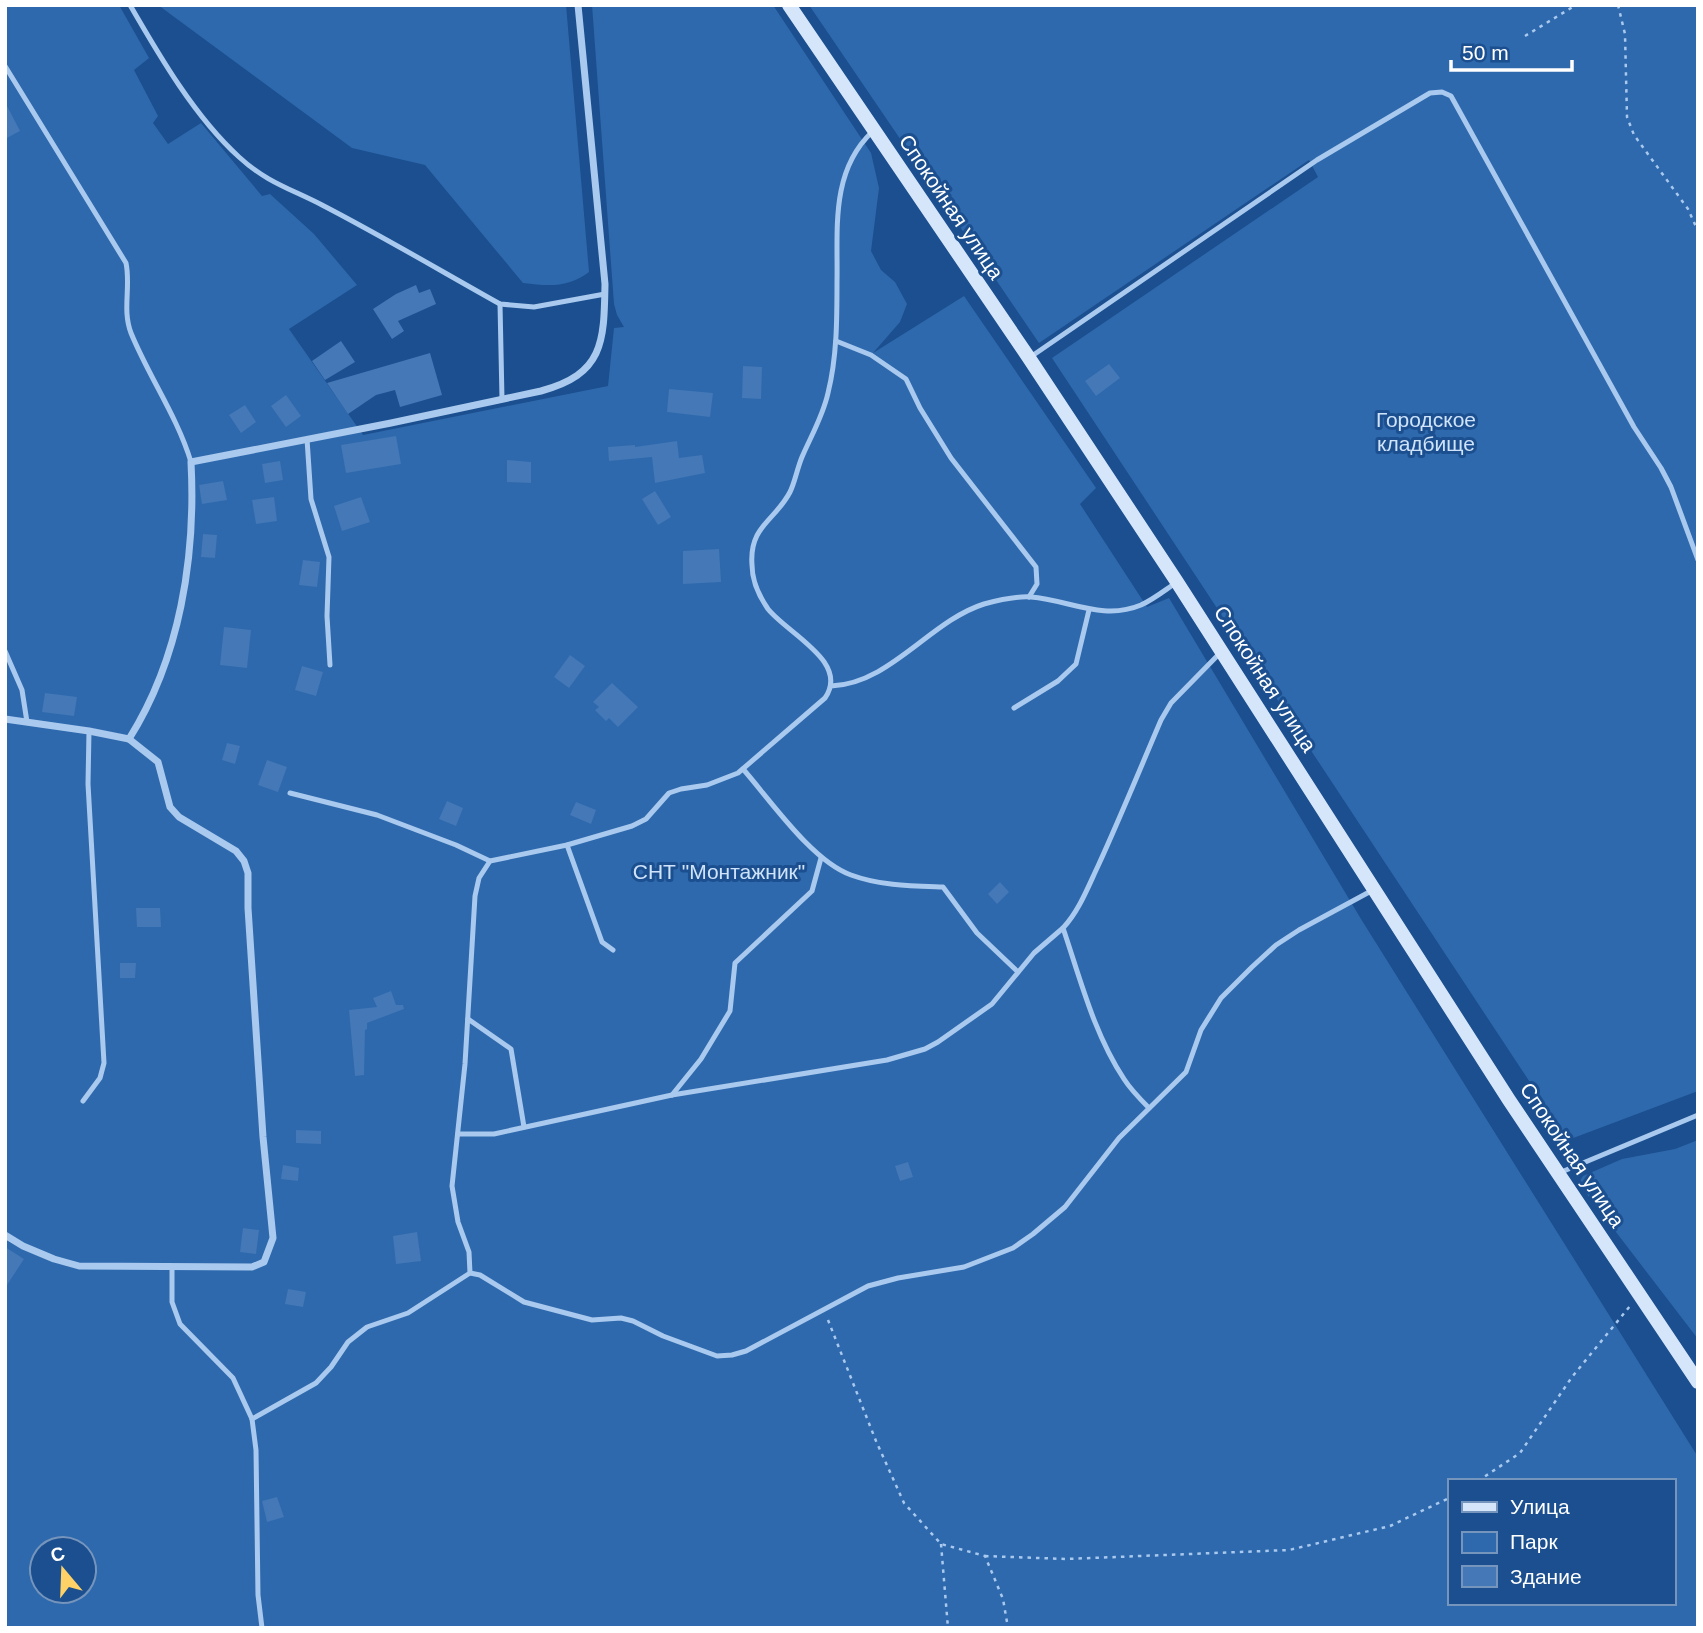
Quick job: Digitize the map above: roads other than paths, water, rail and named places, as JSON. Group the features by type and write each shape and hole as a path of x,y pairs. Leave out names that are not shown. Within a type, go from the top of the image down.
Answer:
{"street":[{"path":"129,739 148,708 179,623 190,538 191,462 502,400 565,384 581,375 590,364 600,342 605,316 605,294 579,5"},
{"name":"Спокойная улица","path":"789,5 1030,358 1223,651 1509,1100 1698,1382"},
{"path":"5,719 129,739 158,762 170,807 179,817 236,851 244,861 248,873 263,1137 273,1238 264,1262 252,1267 79,1266 54,1259 5,1235"}],"lane":[{"path":"130,5 154,47 200,111 238,156 279,187 320,204 500,304 534,307 605,294"},
{"path":"5,66 125,263 128,272 127,318 132,334 175,419 191,462"},
{"path":"1030,358 1317,160 1430,93 1441,92 1451,96 1633,427 1661,468 1671,487 1698,560"},
{"path":"290,793 377,816 456,845 490,862 568,845 639,822 669,793 721,781 743,769 825,698 831,686 831,673 825,663 784,625 761,598 751,565 755,536 790,491 828,395 836,341 836,224 839,199 848,166 856,149 873,131"},
{"path":"500,304 502,400"},
{"path":"836,341 871,355 906,379 920,408 951,458 1036,567 1037,584 1029,597"},
{"path":"307,439 311,499 329,557 327,616 330,664"},
{"path":"831,686 851,684 870,676 967,611 1010,598 1029,597 1100,612 1132,608 1177,582"},
{"path":"1014,708 1058,681 1076,664 1089,610"},
{"path":"5,651 22,690 27,722"},
{"path":"458,1134 494,1134 671,1095 887,1060 925,1049 938,1042 982,1012 1000,996 1041,946 1071,919 1104,853 1160,720 1171,703 1223,651"},
{"path":"83,1101 100,1078 104,1063 90,822 89,731"},
{"path":"743,769 821,858 850,875 891,885 943,887 977,933 1018,972"},
{"path":"568,845 602,942 613,950"},
{"path":"671,1095 701,1059 730,1011 735,963 812,891 821,858"},
{"path":"470,1273 469,1252 456,1213 452,1186 468,1019 475,896 479,878 490,862"},
{"path":"252,1419 316,1383 348,1342 367,1326 408,1313 470,1273 480,1275 524,1302 592,1320 621,1318 633,1321 663,1336 717,1356 732,1356 868,1286 964,1267 1013,1248 1065,1207 1119,1138 1186,1072 1201,1030 1221,999 1252,967 1276,945 1298,930 1375,888"},
{"path":"1063,928 1095,1020 1112,1057 1124,1079 1149,1108"},
{"path":"468,1019 511,1049 524,1127"},
{"path":"1559,1173 1698,1115"},
{"path":"172,1267 172,1301 180,1324 226,1368 242,1393 252,1419 256,1450 257,1585 262,1628"}],"park label":[{"name":"Городское кладбище","path":"1426,432"},
{"name":"СНТ \"Монтажник\"","path":"719,872"}]}
